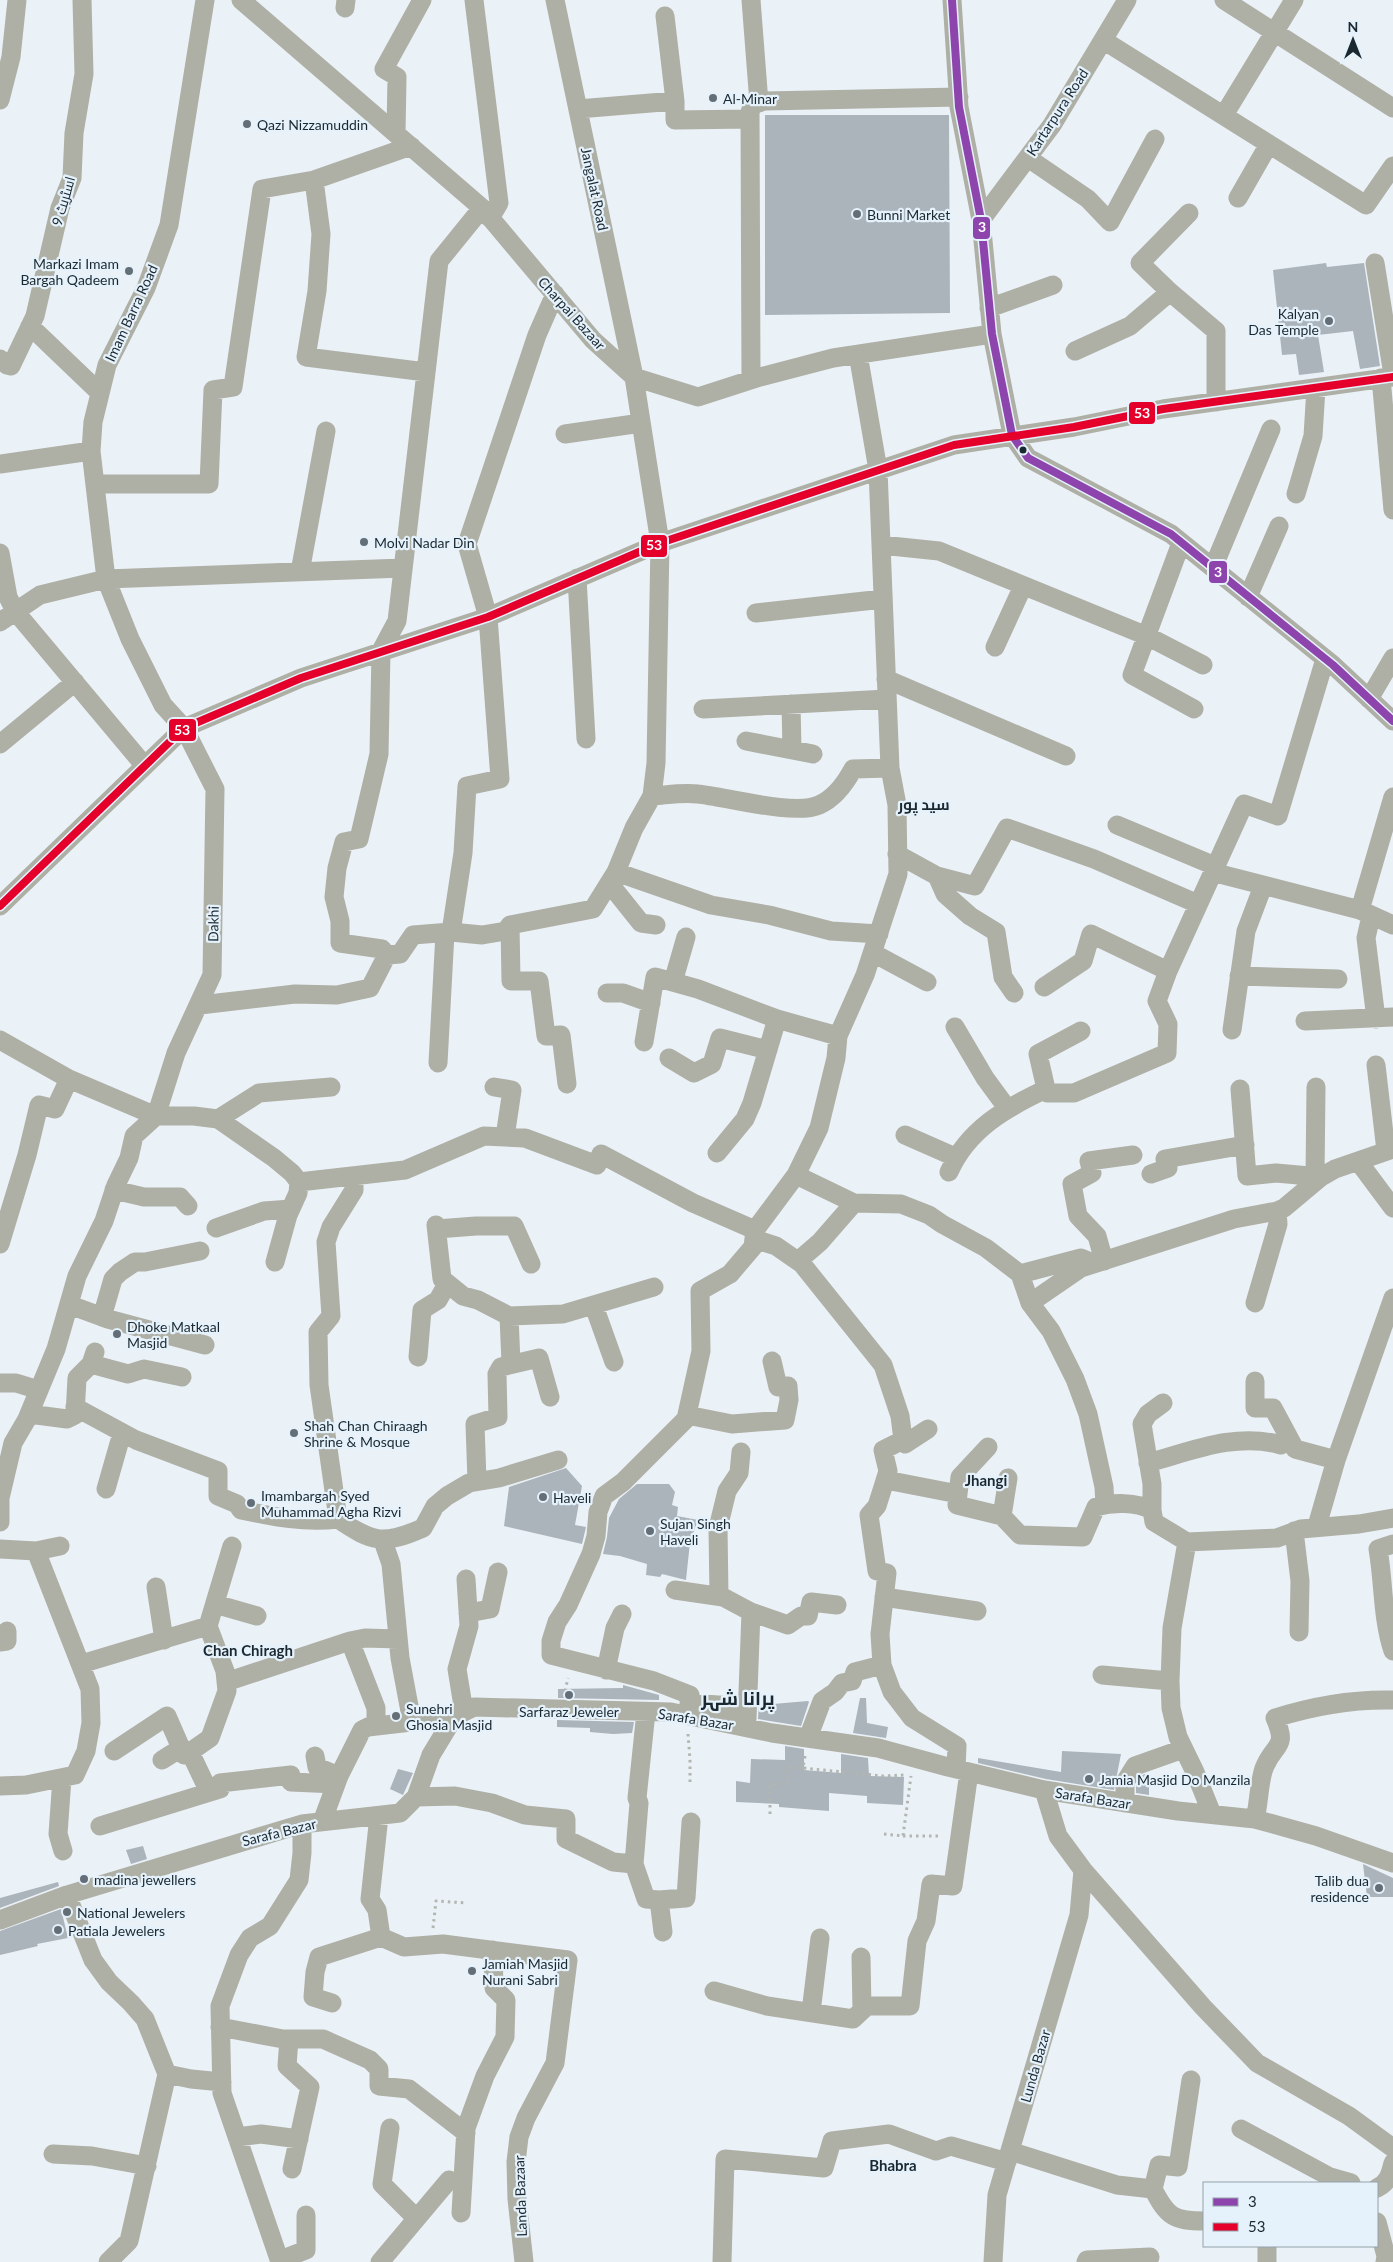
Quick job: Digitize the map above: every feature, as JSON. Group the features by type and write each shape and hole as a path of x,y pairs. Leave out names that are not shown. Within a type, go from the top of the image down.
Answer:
{"street":[{"path":"0,100 12,57 17,0"},
{"name":"اسٹریٹ 9","path":"6,363 30,326 34,316 60,208 72,178 74,133 84,74 82,0"},
{"name":"Imam Barra Road","path":"184,728 163,705 130,639 106,579 91,451 93,422 107,365 146,288 169,225 205,0"},
{"name":"Charpai Bazaar","path":"241,0 486,213 594,340 634,377 698,397 834,358 992,334"},
{"path":"396,133 397,77 384,69 422,0"},
{"path":"387,955 382,949 340,943 340,921 334,897 337,868 344,842 359,840 379,754 381,651 397,621 440,261 486,213 499,203 474,0"},
{"name":"Jangalat Road","path":"555,0 634,377 660,542 656,763 652,796"},
{"path":"751,0 759,102"},
{"path":"952,0 958,102 981,220 992,334 1012,435 1028,458 1171,534 1325,659 1393,721"},
{"name":"Kartarpura Road","path":"981,220 1052,124 1127,0"},
{"path":"1224,0 1393,108"},
{"path":"1224,115 1294,0"},
{"path":"665,16 675,101 675,120 750,119"},
{"path":"1103,40 1366,205 1392,168"},
{"path":"578,109 675,101"},
{"path":"756,379 750,119 753,104 759,102 958,102"},
{"path":"756,379 759,110 958,102"},
{"path":"1028,158 1088,200 1110,222 1155,139"},
{"path":"1238,198 1269,144"},
{"path":"95,484 209,484 213,390 233,387 262,189 314,180 411,146"},
{"path":"314,180 320,234 317,291 306,357 426,372"},
{"path":"1189,213 1140,263 1170,292 1216,331 1216,402"},
{"path":"1375,263 1389,377 1393,510"},
{"path":"989,308 1053,285"},
{"path":"1076,351 1130,326 1170,292"},
{"path":"438,1063 448,933 463,853 467,786 500,779 488,618 467,544 537,335 555,294"},
{"path":"30,326 100,393"},
{"path":"747,1707 689,1703 690,1695 654,1681 551,1655 551,1641 557,1622 572,1598 591,1554 596,1536 598,1512 604,1496 623,1482 686,1419 701,1351 700,1291 730,1274 753,1247 754,1234 796,1175 819,1128 836,1058 838,1036 865,975 898,874 897,805 890,768 878,470 858,354"},
{"path":"0,906 184,728 301,678 488,618 660,542 954,445 1074,427 1164,409 1389,377"},
{"path":"1296,494 1313,436 1316,388"},
{"path":"565,434 641,423"},
{"path":"1213,568 1271,429"},
{"path":"300,572 326,431"},
{"path":"0,464 91,451"},
{"path":"1248,597 1279,526"},
{"path":"1181,542 1132,675 1194,709"},
{"path":"881,545 939,551 1147,636 1203,665"},
{"path":"0,553 8,597 15,611 144,765"},
{"path":"0,622 40,596 106,579 403,568"},
{"path":"577,578 586,740"},
{"path":"995,647 1023,586"},
{"path":"756,613 883,599"},
{"path":"1369,699 1393,658"},
{"path":"1081,1031 1038,1054 1046,1093 1074,1093 1167,1053 1168,1024 1157,1001 1168,971 1244,804 1278,816 1325,659"},
{"path":"886,679 1066,756"},
{"path":"0,744 75,682"},
{"path":"704,709 887,699"},
{"path":"791,704 792,750"},
{"name":"Dakhi","path":"156,1116 176,1054 200,1005 212,975 215,789 184,728"},
{"path":"746,741 813,754"},
{"path":"387,955 400,954 413,935 482,934 506,931 510,925 593,910 613,878 634,828 652,796 695,793 790,809 818,806 832,797 846,782 853,769 890,768"},
{"path":"1305,1021 1385,1018 1366,938 1366,913 1393,797"},
{"path":"1117,825 1214,869 1264,886 1366,913 1393,925"},
{"path":"897,854 937,876 975,886 1007,828 1094,859 1198,904"},
{"path":"937,876 946,894 970,916 996,932 1003,977 1014,993"},
{"path":"613,878 640,923 656,925"},
{"path":"613,878 711,905 769,915 831,931 879,934"},
{"path":"1232,1030 1246,932 1264,886"},
{"path":"510,925 511,981 540,981 546,1036 561,1035 567,1084"},
{"path":"1044,987 1083,962 1091,934 1168,971"},
{"path":"672,982 686,937"},
{"path":"873,953 927,982"},
{"path":"200,1005 295,994 337,995 370,988 387,955"},
{"path":"1239,976 1338,979"},
{"path":"644,1042 655,977 777,1019 838,1036"},
{"path":"607,993 623,993 651,1003"},
{"path":"717,1154 745,1119 777,1019"},
{"path":"956,1027 985,1078 1007,1108"},
{"path":"669,1058 694,1073 712,1064 720,1038 768,1050"},
{"path":"0,1040 69,1080 156,1116 194,1116 218,1119 292,1173 298,1182 298,1193 291,1208 275,1262"},
{"path":"1030,1303 1081,1268 1234,1219 1284,1208 1318,1177 1335,1169 1390,1150 1376,1065"},
{"path":"0,1244 27,1155 39,1105 55,1108 69,1080"},
{"path":"218,1119 259,1093 331,1086"},
{"path":"1316,1086 1318,1177"},
{"path":"494,1087 512,1090 506,1137"},
{"path":"905,1135 952,1164 974,1134 1007,1108 1046,1089"},
{"path":"1240,1089 1247,1176 1276,1173 1318,1177"},
{"path":"0,1522 0,1498 13,1443 29,1414 56,1349 78,1276 104,1221 114,1190 129,1158 134,1136 156,1116"},
{"path":"298,1182 405,1170 484,1136 525,1138 597,1165 601,1154 754,1234 798,1261 883,1365 900,1416 905,1444 928,1429"},
{"path":"1151,1174 1168,1168 1165,1159 1245,1145"},
{"path":"1099,1262 1097,1236 1078,1216 1072,1184 1092,1173 1089,1160 1133,1155"},
{"path":"1358,1161 1393,1208"},
{"path":"796,1175 854,1203 901,1204 929,1215 986,1248 1020,1274 1030,1303 1051,1332 1076,1378 1092,1432 1104,1487 1105,1504"},
{"path":"338,1519 320,1385 318,1332 331,1316 326,1242 331,1227 354,1190 354,1176"},
{"path":"114,1190 144,1197 180,1197 188,1206"},
{"path":"798,1261 820,1242 854,1203"},
{"path":"216,1228 264,1211 291,1208"},
{"path":"1255,1303 1278,1224 1276,1211"},
{"path":"531,1264 514,1226 437,1227 442,1280 463,1296 478,1300 508,1316 563,1314 654,1287"},
{"path":"102,1317 113,1279 120,1272 135,1262 145,1262 200,1251"},
{"path":"1020,1274 1081,1258 1099,1262"},
{"path":"418,1358 422,1310 438,1300 447,1284"},
{"path":"1317,1526 1336,1460 1388,1330 1393,1298"},
{"path":"70,1305 102,1317 205,1345"},
{"path":"594,1306 614,1362"},
{"path":"508,1316 511,1363"},
{"path":"29,1414 67,1419 75,1415 77,1378 93,1358 128,1374 144,1369 182,1377"},
{"path":"477,1481 474,1424 498,1417 497,1374 501,1367 511,1363 539,1358 550,1397"},
{"path":"687,1415 732,1424 785,1420 789,1400 788,1386 778,1387 772,1361"},
{"path":"1255,1381 1255,1408 1273,1408 1295,1449 1336,1460"},
{"path":"0,1383 16,1383 39,1390"},
{"path":"1163,1403 1148,1414 1142,1424 1152,1484 1154,1522 1187,1542 1276,1538 1294,1531 1317,1526 1359,1524 1393,1518"},
{"path":"75,1407 122,1433 168,1454 218,1471 218,1496 237,1504 241,1510 275,1517 318,1521 338,1519 359,1534 384,1541 423,1528 435,1506 469,1482 499,1478 558,1460"},
{"path":"106,1489 112,1461 122,1433"},
{"path":"1148,1463 1217,1443 1241,1439 1264,1440 1281,1445"},
{"path":"714,1991 767,2006 853,2018 867,2006 910,2006 917,1941 926,1921 931,1884 953,1886 963,1771 957,1746 912,1718 892,1692 882,1665 880,1634 887,1573 877,1571 869,1515 878,1506 888,1472 883,1450 903,1440"},
{"path":"988,1447 960,1477 957,1505 1002,1516 1020,1535 1083,1537 1096,1507 1105,1504 1132,1504 1152,1510"},
{"path":"719,1596 718,1528 726,1491 738,1473 741,1452"},
{"path":"1002,1516 1008,1478"},
{"path":"886,1480 958,1494"},
{"path":"1294,1531 1300,1581 1299,1632"},
{"path":"384,1541 391,1564 398,1639 405,1691 412,1722"},
{"path":"1187,1542 1172,1628 1171,1708 1178,1737 1212,1814"},
{"path":"1393,1544 1378,1549 1383,1579 1384,1613 1393,1651"},
{"path":"0,1549 36,1551 60,1546"},
{"path":"162,1760 210,1738 227,1691 225,1671 208,1626 232,1546"},
{"path":"0,1786 26,1785 76,1775 86,1751 91,1723 90,1689 36,1551"},
{"path":"468,1613 490,1609 498,1572"},
{"path":"322,1822 358,1735 368,1727 459,1715 457,1669 469,1626 466,1579"},
{"path":"156,1587 164,1640"},
{"path":"675,1590 719,1596 751,1612 788,1625 801,1616 808,1616 811,1602 837,1605"},
{"path":"884,1597 977,1611"},
{"path":"215,1604 257,1616"},
{"path":"746,1727 751,1612"},
{"path":"606,1670 616,1628 622,1614"},
{"path":"81,1664 208,1626"},
{"path":"226,1682 350,1641 365,1638 398,1639"},
{"path":"350,1641 376,1708 376,1726"},
{"path":"808,1738 822,1700 835,1692 842,1683 852,1681 855,1672 882,1665"},
{"path":"1102,1675 1170,1681"},
{"path":"1255,1820 1264,1767 1277,1749 1281,1733 1275,1718 1298,1711 1368,1700 1393,1700"},
{"name":"Sarafa Bazar","path":"0,1920 67,1895 302,1824 400,1813 416,1797 431,1755 459,1715 474,1707 671,1712 808,1738 878,1748 1044,1790 1255,1820 1316,1836 1393,1863"},
{"path":"646,1712 637,1798 634,1864 646,1899 686,1898 691,1822"},
{"path":"114,1751 167,1716 209,1792"},
{"path":"1125,1803 1125,1782 1135,1766 1183,1748"},
{"path":"315,1756 317,1767 338,1780"},
{"path":"100,1826 220,1789 220,1783 291,1774 291,1782 338,1780"},
{"path":"62,1778 58,1834 63,1851"},
{"path":"1044,1790 1058,1836 1083,1870 1203,2007 1257,2063 1349,2116 1393,2148"},
{"path":"416,1797 455,1796 492,1803 525,1815 566,1819 566,1839 613,1862 634,1864"},
{"path":"379,1816 370,1899 376,1910 381,1937"},
{"path":"302,1824 302,1853 299,1880 270,1926 250,1938 239,1955 220,2006 220,2027 222,2094 280,2261 306,2250 306,2215"},
{"name":"Lunda Bazar","path":"993,2262 997,2195 1079,1916 1083,1870"},
{"path":"67,1895 93,1960 110,1982 145,2020 167,2074 129,2242 108,2262"},
{"path":"659,1900 663,1932"},
{"path":"332,2003 313,1997 315,1972 319,1957 381,1937 404,1947 443,1944 493,1950 494,1988 506,2000 505,2037 485,2076 466,2133 461,2213"},
{"path":"811,2012 820,1938"},
{"name":"Landa Bazaar","path":"493,1950 568,1960 555,2063 526,2118 519,2136 516,2162 517,2199 524,2262"},
{"path":"860,1957 862,2010"},
{"path":"220,2027 289,2039 323,2039 370,2060 379,2069 379,2086 409,2089 466,2133"},
{"path":"289,2039 287,2066 310,2087 292,2169"},
{"path":"167,2074 222,2082"},
{"path":"1191,2080 1178,2166 1159,2165 1153,2189 1164,2210 1171,2216 1183,2221 1203,2221"},
{"path":"390,2128 382,2184 416,2218"},
{"path":"1241,2129 1330,2177 1348,2182"},
{"path":"237,2137 261,2134 299,2139"},
{"path":"722,2262 725,2159 824,2168 832,2140 889,2134 936,2151 951,2146 1009,2157 1117,2186 1153,2189"},
{"path":"53,2154 92,2156 147,2166"},
{"path":"1378,2188 1385,2184 1393,2163"},
{"path":"380,2262 449,2180"},
{"path":"1378,2227 1385,2262"},
{"path":"1267,2247 1267,2262"},
{"path":"1086,2262 1087,2260 1150,2257"}],"path":[{"path":"561,1709 572,1661"},
{"path":"690,1716 687,1733 690,1783"},
{"path":"803,1768 808,1738"},
{"path":"770,1814 770,1784 787,1784 788,1767 882,1776 912,1775 902,1836"},
{"path":"884,1834 940,1836"},
{"path":"431,1946 436,1900 467,1903"}],"building":[{"name":"Bunni Market","path":"765,115 949,115 950,313 765,315"},
{"path":"1326,263 1327,267 1364,263 1380,366 1360,369 1353,331 1318,335 1324,372 1299,375 1296,354 1282,355 1273,270"},
{"name":"Haveli","path":"566,1468 582,1486 575,1525 586,1527 582,1544 504,1526 509,1487"},
{"name":"Sujan Singh Haveli","path":"637,1484 669,1484 675,1492 672,1505 678,1507 677,1516 698,1520 690,1542 686,1580 662,1574 660,1577 646,1575 647,1564 620,1556 603,1554 609,1518 619,1499"},
{"path":"623,1685 659,1695 659,1700 558,1698 558,1689 623,1688"},
{"path":"860,1698 866,1698 867,1723 888,1727 886,1738 853,1733"},
{"path":"808,1701 801,1726 758,1719 759,1702 773,1704"},
{"path":"557,1720 634,1722 632,1733 613,1734 590,1732 590,1728 557,1727"},
{"path":"785,1746 804,1749 804,1770 841,1773 841,1754 868,1758 869,1776 904,1777 903,1805 867,1803 867,1796 829,1793 829,1811 779,1807 779,1804 736,1802 736,1781 750,1783 751,1759 785,1760"},
{"name":"Jamia Masjid Do Manzila","path":"1062,1751 1121,1754 1114,1790 1046,1779 978,1763 978,1758 1061,1772"},
{"path":"398,1769 413,1773 403,1795 390,1789"},
{"path":"1149,1773 1149,1795 1136,1793 1136,1785 1142,1775"},
{"path":"143,1846 147,1859 131,1864 126,1850"},
{"name":"Talib dua residence","path":"1363,1864 1393,1878 1393,1897 1367,1897"},
{"path":"58,1882 59,1886 0,1908 0,1898"},
{"path":"61,1909 68,1938 37,1944 38,1946 0,1955 0,1931"}],"transit line":[{"name":"3","path":"952,0 959,107 981,220 992,334 1012,435 1028,458 1171,534 1333,665 1393,721"},
{"name":"53","path":"0,906 184,728 301,678 488,617 660,543 954,445 1074,427 1163,409 1393,377"}],"place":[{"name":"Al-Minar","path":"713,98"},
{"name":"Qazi Nizzamuddin","path":"247,124"},
{"name":"Bunni Market","path":"857,214"},
{"name":"Markazi Imam Bargah Qadeem","path":"129,271"},
{"name":"Kalyan Das Temple","path":"1329,321"},
{"name":"Molvi Nadar Din","path":"364,542"},
{"name":"Dhoke Matkaal Masjid","path":"117,1334"},
{"name":"Shah Chan Chiraagh Shrine & Mosque","path":"294,1433"},
{"name":"Haveli","path":"543,1497"},
{"name":"Imambargah Syed Muhammad Agha Rizvi","path":"251,1503"},
{"name":"Sujan Singh Haveli","path":"650,1531"},
{"name":"Sarfaraz Jeweler","path":"569,1695"},
{"name":"Sunehri Ghosia Masjid","path":"396,1716"},
{"name":"Jamia Masjid Do Manzila","path":"1089,1779"},
{"name":"madina jewellers","path":"84,1879"},
{"name":"Talib dua residence","path":"1379,1888"},
{"name":"National Jewelers","path":"67,1912"},
{"name":"Patiala Jewelers","path":"58,1930"},
{"name":"Jamiah Masjid Nurani Sabri","path":"472,1971"}],"district":[{"name":"سید پور","path":"924,804"},
{"name":"Jhangi","path":"986,1480"},
{"name":"Chan Chiragh","path":"248,1650"},
{"name":"پرانا شہر","path":"738,1697"},
{"name":"Bhabra","path":"893,2165"}]}
